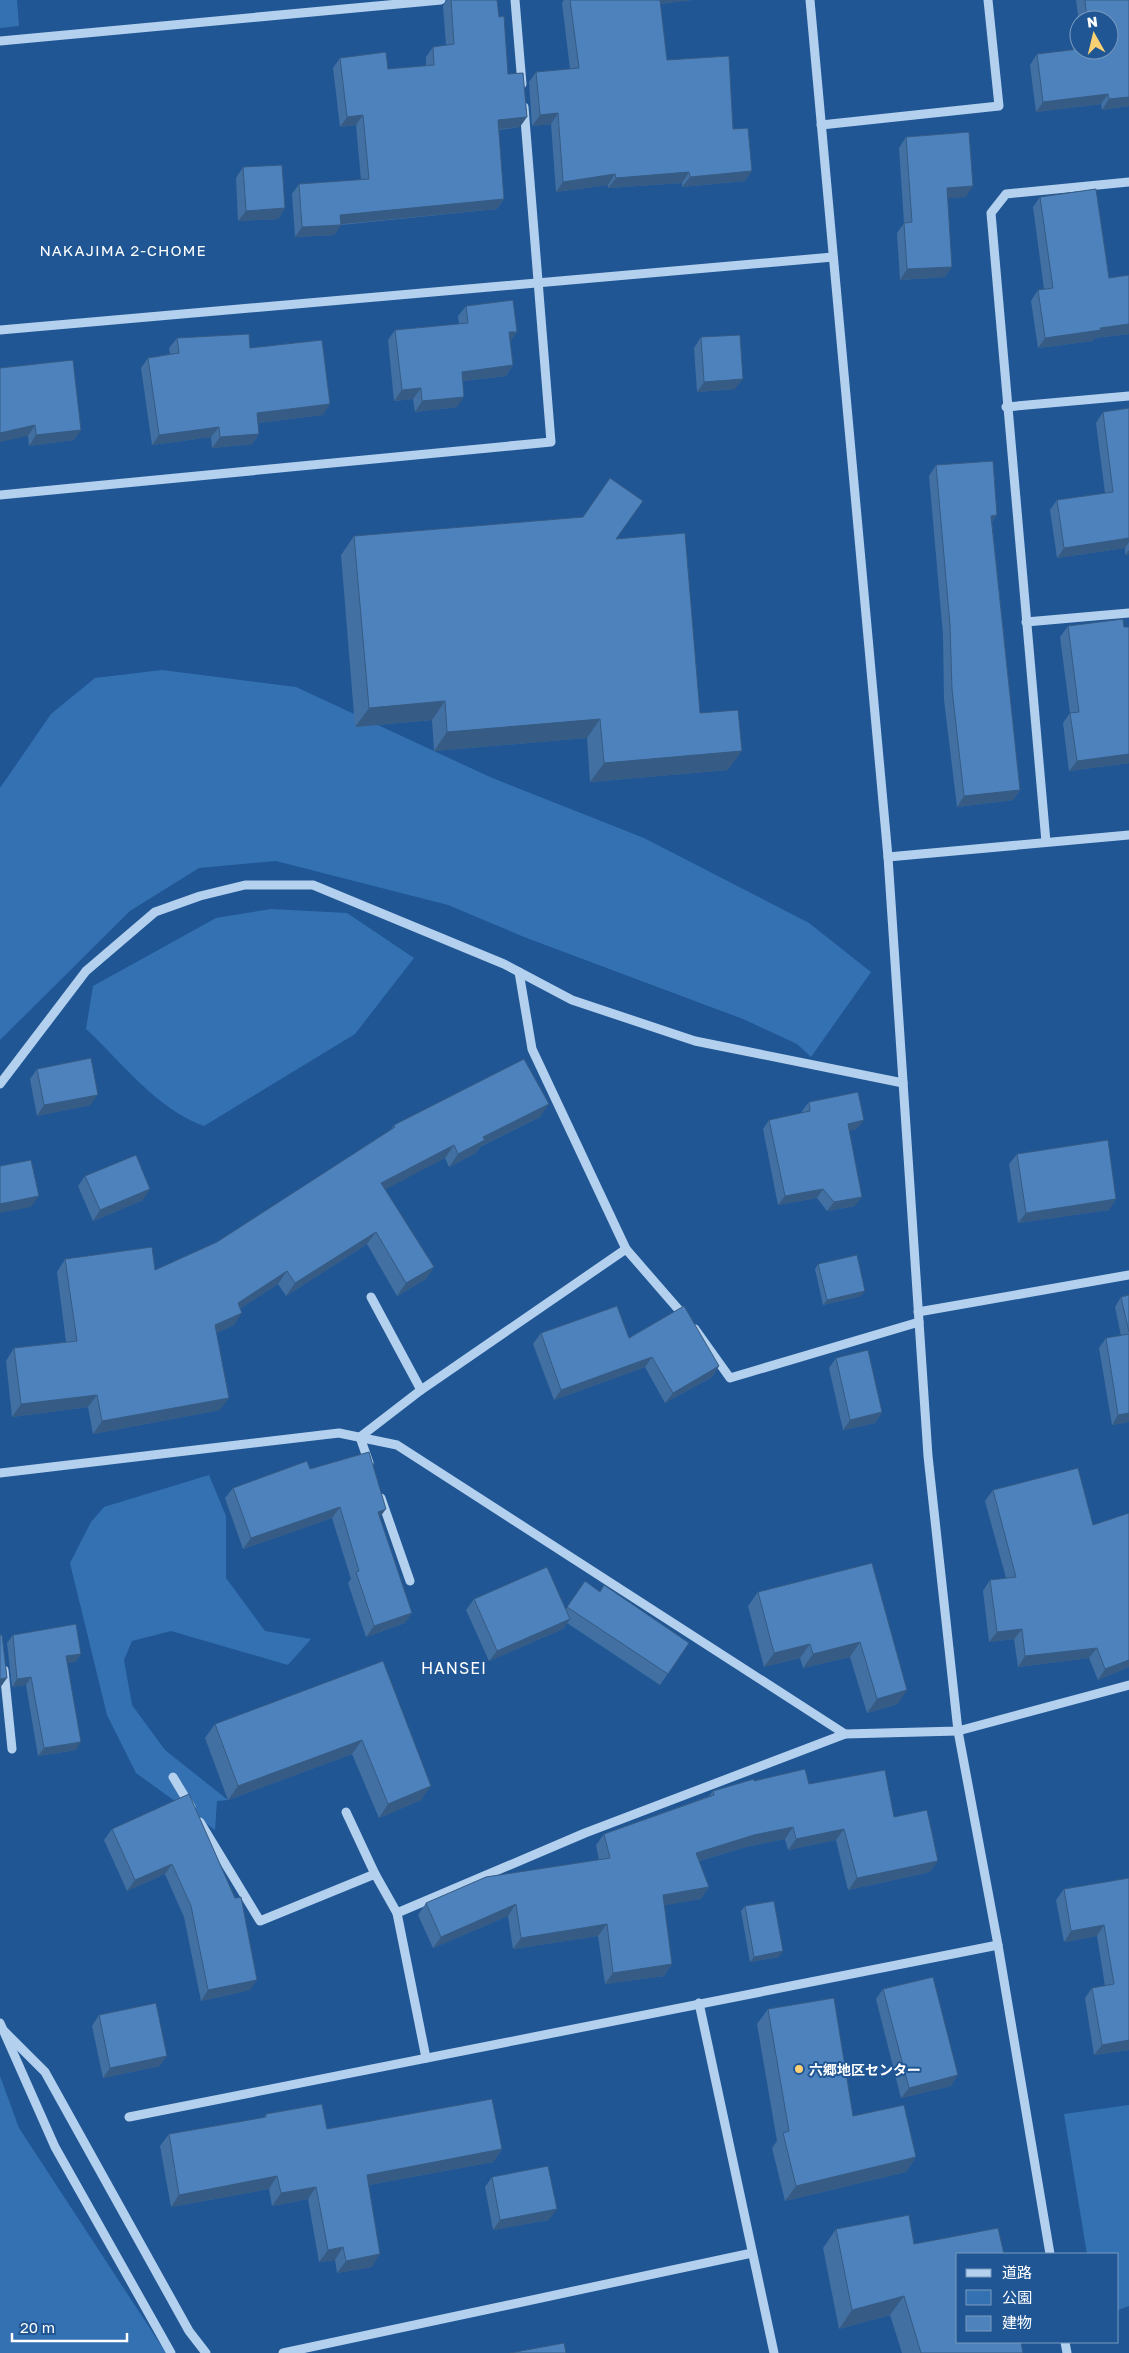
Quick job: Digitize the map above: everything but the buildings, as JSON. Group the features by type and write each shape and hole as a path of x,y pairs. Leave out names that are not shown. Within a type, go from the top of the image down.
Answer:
{"street":[{"path":"0,41 441,0"},
{"path":"0,495 551,442 540,283 515,0"},
{"path":"810,0 888,857 928,1456 958,1731 998,1945 1050,2253"},
{"path":"821,125 999,106 988,0"},
{"path":"1046,842 1006,407 991,213 1006,194 1129,182"},
{"path":"0,330 833,257"},
{"path":"1006,407 1129,396"},
{"path":"1026,622 1129,613"},
{"path":"888,857 1129,835"},
{"path":"0,1084 86,971 155,912 200,896 245,885 312,885 519,972 572,1000 695,1041 903,1083"},
{"path":"519,972 532,1049 626,1249 703,1337 730,1378 919,1322"},
{"path":"360,1437 421,1390 626,1249"},
{"path":"918,1312 1129,1275"},
{"path":"370,1297 421,1390"},
{"path":"0,1473 339,1433 397,1445 845,1734"},
{"path":"360,1437 372,1473"},
{"path":"379,1491 410,1581"},
{"path":"3,1663 12,1749"},
{"path":"397,1913 585,1833 845,1734 958,1731 1129,1685"},
{"path":"173,1777 260,1921 375,1874"},
{"path":"346,1812 375,1874 397,1913 426,2058"},
{"path":"129,2117 998,1945"},
{"path":"699,2004 774,2353"},
{"path":"2,2027 55,2147 171,2353"},
{"path":"2,2027 45,2072 189,2331 206,2353"},
{"path":"283,2353 752,2252"}],"green space":[{"path":"0,0 17,0 19,26 0,28"},
{"path":"162,670 296,687 490,777 644,838 809,923 871,972 811,1057 797,1044 743,1019 524,937 448,905 276,861 199,868 130,911 0,1040 0,788 51,714 95,678"},
{"path":"271,909 347,913 414,958 355,1034 204,1126 170,1108 155,1097 86,1029 93,986 216,918"},
{"path":"209,1475 226,1516 226,1578 265,1631 311,1639 288,1665 171,1631 132,1641 124,1660 132,1705 165,1750 228,1800 217,1801 215,1830 136,1773 107,1715 70,1563 91,1522 104,1507"},
{"path":"0,2076 19,2128 166,2353 0,2353"},
{"path":"1129,2105 1129,2306 1119,2310 1119,2253 1087,2253 1064,2114"}],"place":[{"name":"六郷地区センター","path":"799,2069"}],"district":[{"name":"NAKAJIMA 2-CHOME","path":"123,250"},
{"name":"HANSEI","path":"454,1668"}]}
